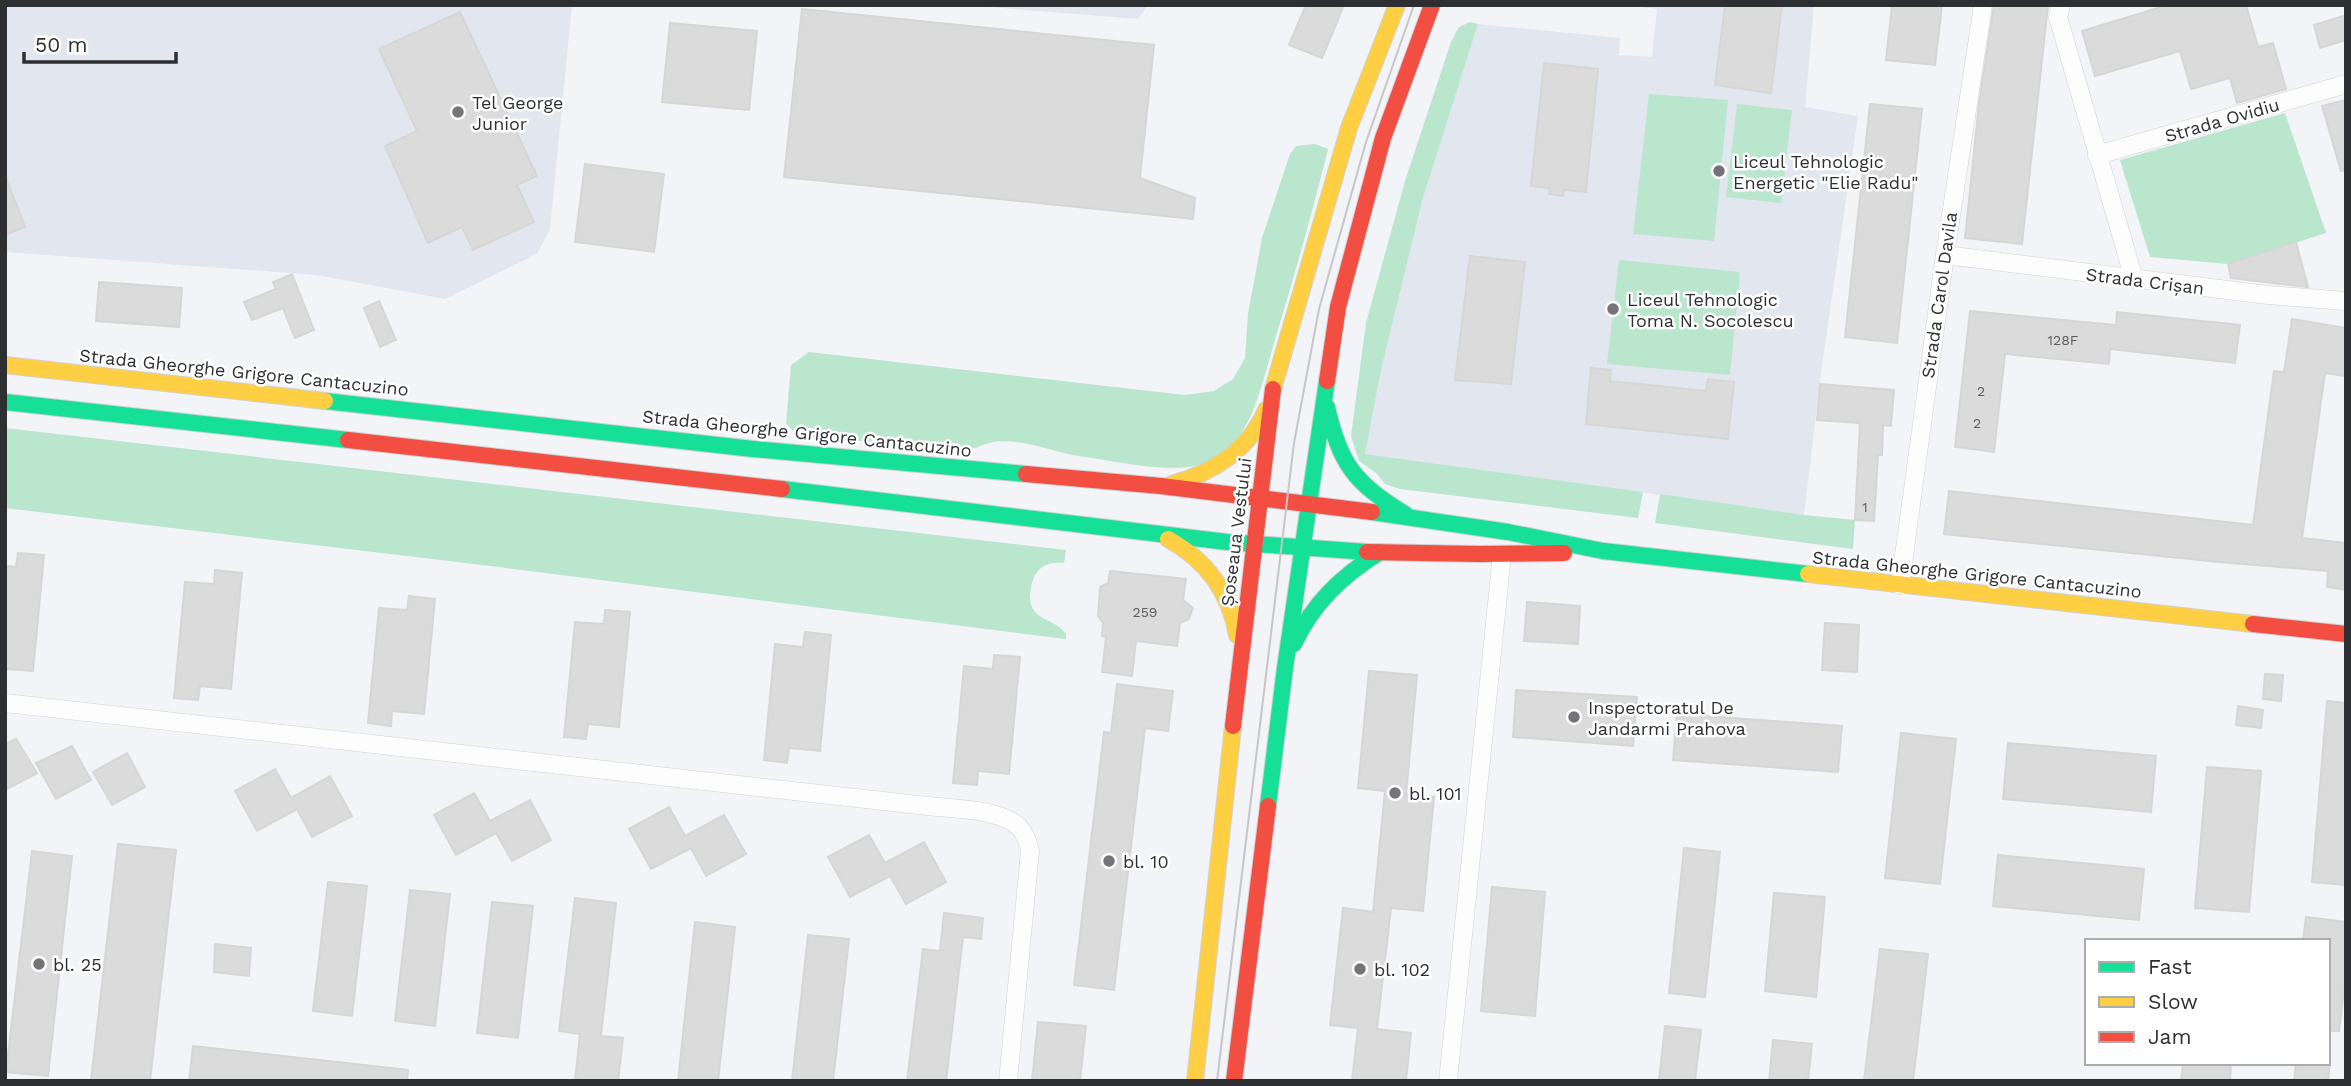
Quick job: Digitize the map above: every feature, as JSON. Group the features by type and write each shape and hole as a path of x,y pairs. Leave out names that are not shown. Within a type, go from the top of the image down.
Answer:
{"main road":[{"name":"Șoseaua Vestului","path":"1195,1081 1240,660 1273,390 1349,128 1397,5"},
{"path":"1234,1081 1285,668 1324,389 1345,276 1383,138 1432,5"},
{"name":"Strada Gheorghe Grigore Cantacuzino","path":"5,365 753,449 1161,486 1409,516 1604,551 2346,634"},
{"path":"1324,389 1331,427 1339,449 1356,478 1380,498 1409,516"},
{"path":"1161,486 1197,478 1229,460 1249,440 1273,390"},
{"name":"Strada Gheorghe Grigore Cantacuzino","path":"5,402 1302,549 1502,555 1604,551"},
{"path":"1161,535 1194,555 1221,584 1234,619 1240,660"},
{"path":"1285,668 1300,630 1324,596 1340,579 1380,552"}],"street":[{"name":"Strada Carol Davila","path":"1900,585 1983,5"},
{"path":"2061,5 2058,17 2134,279"},
{"name":"Strada Ovidiu","path":"2097,155 2346,84"},
{"name":"Strada Crișan","path":"1945,256 2268,295 2346,301"},
{"path":"1448,1081 1502,555"},
{"path":"5,703 728,783 1004,817 1021,828 1030,852 1007,1081"}],"shaded area":[{"path":"5,5 572,5 550,229 537,254 445,299 317,275 5,252"},
{"path":"965,5 1148,5 1138,19"},
{"name":"Liceul Tehnologic Toma N. Socolescu","path":"1624,5 1814,5 1805,107 1858,116 1821,373 1804,515 1365,454 1381,370 1423,198 1478,24 1620,38 1619,55 1652,57 1657,9"}],"green space":[{"path":"1470,22 1478,24 1423,198 1381,370 1365,454 1643,492 1638,518 1400,489 1385,484 1376,473 1359,461 1351,436 1366,323 1405,181 1451,42 1459,27"},
{"path":"1649,94 1728,100 1714,241 1633,234"},
{"path":"1737,104 1792,110 1781,203 1726,197"},
{"path":"2285,113 2326,233 2228,264 2150,257 2120,160"},
{"path":"1315,144 1328,149 1263,381 1244,429 1229,449 1217,459 1203,465 1168,468 1079,456 1014,442 988,443 976,448 799,437 786,423 791,365 809,352 1185,395 1214,391 1233,379 1245,358 1248,314 1262,238 1290,154 1296,146"},
{"path":"1619,260 1740,272 1730,375 1607,364"},
{"path":"5,428 1066,550 1064,563 1047,564 1038,571 1032,583 1030,597 1034,611 1061,629 1066,634 1066,639 5,508"},
{"path":"1660,494 1855,520 1853,549 1655,523"}],"building":[{"path":"1306,5 1344,5 1322,58 1289,45"},
{"path":"1725,5 1782,5 1771,93 1715,85"},
{"path":"1892,5 1942,5 1935,65 1886,60"},
{"path":"1994,5 2048,5 2022,244 1965,238 1979,104"},
{"path":"2168,5 2246,5 2258,47 2273,43 2286,89 2237,103 2230,78 2191,89 2180,51 2095,76 2082,31"},
{"path":"802,9 1154,45 1140,178 1195,198 1193,219 784,177"},
{"name":"Tel George Junior","path":"460,12 537,176 517,185 534,222 473,250 462,227 428,243 385,146 417,131 379,49"},
{"path":"2346,15 2346,40 2320,48 2314,25"},
{"path":"670,23 757,31 749,110 662,102"},
{"path":"1544,63 1598,69 1586,192 1564,190 1563,196 1550,194 1549,188 1531,186"},
{"path":"2346,100 2346,170 2341,171 2322,106"},
{"path":"1870,104 1922,109 1897,343 1845,337"},
{"path":"585,164 664,174 654,252 575,242"},
{"path":"7,180 25,227 5,235 5,181"},
{"path":"2296,242 2308,287 2231,278 2228,264"},
{"path":"1470,256 1525,262 1511,384 1455,380"},
{"path":"292,274 314,330 295,338 283,308 252,320 244,302 276,289 273,282"},
{"path":"99,282 182,288 179,327 96,321"},
{"path":"379,301 396,340 380,347 364,308"},
{"path":"1970,311 2116,325 2117,312 2240,325 2235,363 2110,349 2109,364 2005,354 1994,452 1955,447"},
{"path":"2292,319 2346,328 2346,376 2325,373 2302,538 2346,543 2346,590 2327,587 2328,571 1944,534 1949,491 2253,525 2274,371 2284,372"},
{"path":"1591,368 1611,370 1610,381 1706,391 1708,379 1734,382 1728,439 1586,424"},
{"path":"1820,384 1894,390 1891,426 1883,425 1882,455 1878,455 1874,521 1855,520 1860,423 1817,420"},
{"path":"18,553 44,555 33,671 5,669 5,566 16,567"},
{"path":"215,570 242,573 231,689 200,686 198,700 174,698 185,582 214,584"},
{"path":"1110,571 1186,579 1183,600 1193,608 1189,619 1180,623 1177,646 1136,641 1132,676 1102,672 1106,637 1102,636 1103,623 1098,616 1100,587 1108,583"},
{"path":"409,596 435,599 424,714 392,711 391,726 368,723 379,608 407,610"},
{"path":"1527,602 1580,606 1578,644 1524,641"},
{"path":"605,610 630,612 619,727 588,724 586,739 564,737 575,622 604,624"},
{"path":"1825,623 1859,625 1857,672 1822,670"},
{"path":"805,632 831,635 820,751 789,748 787,763 764,760 775,644 803,647"},
{"path":"994,655 1020,657 1009,774 978,771 977,785 953,783 964,666 993,669"},
{"path":"1369,671 1417,675 1406,795 1434,797 1423,911 1391,908 1377,1029 1411,1033 1406,1081 1352,1081 1358,1028 1330,1025 1343,908 1373,912 1385,791 1358,788"},
{"path":"2265,674 2283,675 2281,701 2263,699"},
{"name":"bl. 10","path":"1117,684 1173,691 1168,731 1145,728 1114,990 1074,985 1104,732 1111,733"},
{"name":"Inspectoratul De Jandarmi Prahova","path":"1516,690 1637,697 1633,746 1513,737"},
{"path":"2327,701 2346,703 2346,885 2312,882"},
{"path":"2238,706 2263,710 2261,728 2236,725"},
{"path":"1677,714 1842,726 1838,772 1673,760"},
{"path":"1901,733 1956,739 1940,884 1885,878"},
{"path":"16,739 37,773 5,790 5,744"},
{"path":"2008,743 2156,756 2151,812 2003,799"},
{"path":"72,746 91,780 56,799 36,763"},
{"path":"127,753 145,787 112,805 93,772"},
{"path":"2207,767 2261,771 2249,912 2195,908"},
{"path":"275,769 291,798 330,776 352,816 312,837 297,809 257,831 235,791"},
{"path":"474,793 490,821 530,800 551,840 512,861 496,833 456,855 434,815"},
{"path":"669,807 685,836 724,815 746,854 706,876 691,848 651,869 629,829"},
{"path":"869,835 885,863 924,842 946,882 906,904 890,876 850,897 828,857"},
{"path":"118,844 176,850 150,1081 91,1081"},
{"path":"1684,848 1720,852 1705,997 1669,993"},
{"name":"bl. 25","path":"32,851 72,856 48,1076 6,1072"},
{"path":"1998,855 2144,869 2139,920 1993,906"},
{"path":"328,882 367,886 352,1016 313,1011"},
{"path":"1492,887 1545,892 1535,1016 1481,1011"},
{"path":"410,890 450,894 435,1026 395,1021"},
{"path":"1774,893 1825,897 1816,997 1765,991"},
{"path":"575,898 616,903 601,1036 623,1038 618,1081 575,1081 580,1034 559,1031"},
{"path":"492,902 533,906 518,1038 477,1033"},
{"path":"944,913 983,918 981,939 963,937 946,1081 907,1081 923,949 940,951"},
{"path":"2306,917 2346,922 2346,972 2339,1031 2330,1031 2330,939 2303,939"},
{"path":"695,922 735,927 718,1081 678,1081"},
{"path":"808,935 849,939 833,1081 792,1081"},
{"path":"215,944 251,948 249,976 214,972"},
{"path":"1880,949 1928,954 1913,1081 1864,1081"},
{"path":"1038,1022 1086,1026 1080,1081 1032,1081"},
{"path":"1665,1026 1701,1030 1695,1081 1659,1081"},
{"path":"1773,1040 1812,1044 1808,1081 1769,1081"},
{"path":"193,1046 408,1070 407,1081 189,1081"},
{"path":"2183,1065 2231,1065 2230,1081 2181,1081"},
{"path":"2296,1065 2330,1065 2328,1081 2294,1081"}],"tram line":[{"path":"1217,1081 1294,443 1319,309 1366,142 1414,5"}],"traffic: fast":[{"path":"1268,806 1285,668 1327,381"},
{"path":"325,401 753,449 1026,474"},
{"path":"5,402 348,440"},
{"path":"1327,407 1338,444 1352,471 1374,492 1405,514"},
{"path":"782,489 1227,542 1367,552"},
{"path":"1372,512 1508,532 1603,551 1808,574"},
{"path":"1294,644 1310,616 1330,592 1380,552"}],"traffic: slow":[{"path":"1273,389 1349,128 1397,5"},
{"path":"5,365 325,401"},
{"path":"1172,484 1202,473 1228,458 1250,437 1266,410"},
{"path":"1168,539 1194,557 1214,579 1228,605 1237,635"},
{"path":"1808,574 2253,624"},
{"path":"1195,1081 1233,726"}],"traffic: jam":[{"path":"1327,381 1338,307 1383,138 1432,5"},
{"path":"1233,726 1273,389"},
{"path":"348,440 782,489"},
{"path":"1026,474 1161,486 1372,512"},
{"path":"1367,552 1564,553"},
{"path":"2253,624 2346,634"},
{"path":"1234,1081 1268,806"}],"place":[{"name":"Tel George Junior","path":"458,112"},
{"name":"Liceul Tehnologic Energetic \"Elie Radu\"","path":"1719,171"},
{"name":"Liceul Tehnologic Toma N. Socolescu","path":"1613,309"},
{"name":"Inspectoratul De Jandarmi Prahova","path":"1574,717"},
{"name":"bl. 101","path":"1395,793"},
{"name":"bl. 10","path":"1109,861"},
{"name":"bl. 25","path":"39,964"},
{"name":"bl. 102","path":"1360,969"}]}
